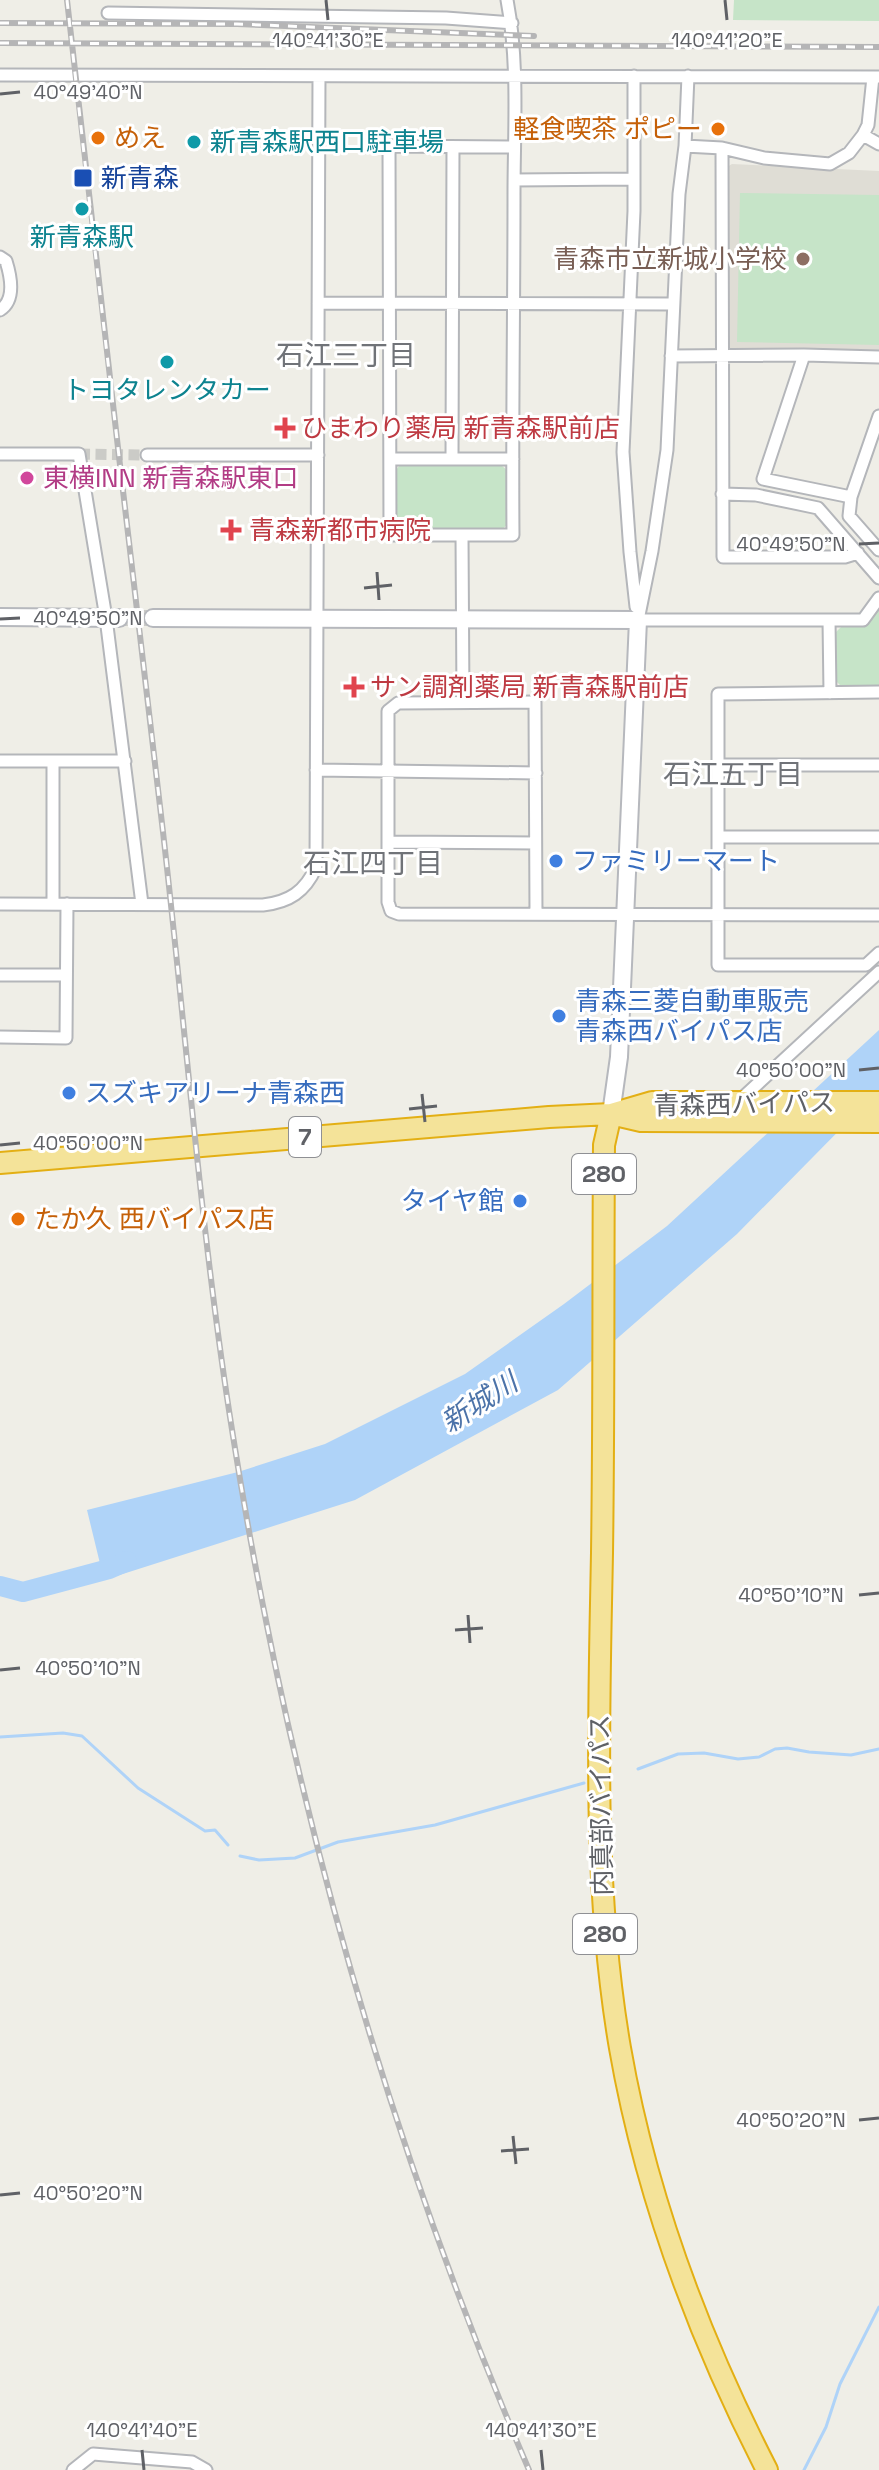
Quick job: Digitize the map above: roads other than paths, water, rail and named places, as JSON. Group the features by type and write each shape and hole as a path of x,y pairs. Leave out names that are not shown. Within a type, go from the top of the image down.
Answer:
{"highway":[{"name":"青森西バイパス","path":"0,1163 611,1114 652,1102 742,1102 878,1115"},
{"name":"青森西バイパス","path":"611,1114 641,1121 878,1115"},
{"name":"内真部バイパス","path":"611,1114 604,1145 605,1371 599,1767 604,1918 618,2033 636,2128 662,2221 708,2346 767,2470"}],"street":[{"path":"507,0 512,23 514,75 514,147 514,303 513,535 390,535 389,146 514,147"},
{"path":"108,13 446,18 512,23"},
{"path":"0,75 876,77 868,125 863,135 849,153 830,164 764,158 722,148 685,146"},
{"path":"0,904 263,905 290,899 302,890 316,867 319,76"},
{"path":"634,76 623,452 638,620"},
{"path":"611,1114 619,1057 638,620 667,450 688,76"},
{"path":"863,135 879,144"},
{"path":"452,458 453,147"},
{"path":"722,148 723,557 845,557 858,553"},
{"path":"514,180 633,179"},
{"path":"0,257 6,261 10,273 11,298 0,310"},
{"path":"318,303 673,304"},
{"path":"804,355 763,479 851,497"},
{"path":"671,356 879,357"},
{"path":"879,416 851,497 849,516 879,550"},
{"path":"0,454 79,454 112,618 142,904"},
{"path":"147,455 318,455"},
{"path":"390,459 513,459"},
{"path":"722,494 756,495 818,508 879,578"},
{"path":"462,535 463,702"},
{"path":"153,618 863,620 879,598"},
{"path":"0,617 112,618"},
{"path":"829,620 830,693"},
{"path":"879,692 718,694 718,965 866,965 879,953"},
{"path":"536,914 535,702 398,703 392,706 388,711 387,772 388,902 391,911 399,914 879,915"},
{"path":"0,761 125,761"},
{"path":"53,761 53,904"},
{"path":"718,765 879,765"},
{"path":"316,770 536,773"},
{"path":"718,837 879,837"},
{"path":"388,842 535,843"},
{"path":"0,1037 66,1038 67,904"},
{"path":"742,1102 879,972"},
{"path":"0,975 66,975"},
{"path":"73,2470 93,2454 192,2462 206,2470"}],"water":[{"path":"879,1030 879,1090 737,1234 558,1390 355,1500 104,1580 87,1510 238,1472 325,1444 465,1374 667,1226"}],"waterway":[{"name":"新城川","path":"0,1586 23,1592 109,1569 127,1561"},
{"path":"0,1737 63,1733 82,1736 138,1788 205,1831 215,1830 228,1845"},
{"path":"638,1769 678,1754 704,1753 738,1759 759,1757 775,1749 787,1748 851,1755 879,1749"},
{"path":"240,1856 259,1860 295,1858 338,1842 435,1825 584,1783"},
{"path":"804,2470 826,2427 840,2384 879,2307"}],"tunnel":[{"path":"79,454 147,455"},
{"path":"119,618 153,618"}],"railway":[{"path":"67,0 212,1286 256,1569 314,1832 388,2091 431,2219 529,2470"},
{"path":"0,23 237,24 534,36"},
{"path":"0,43 879,47"}],"place":[{"name":"軽食喫茶 ポピー","path":"718,129"},
{"name":"めえ","path":"98,138"},
{"name":"新青森駅西口駐車場","path":"194,142"},
{"name":"新青森","path":"83,178"},
{"name":"新青森駅","path":"82,209"},
{"name":"青森市立新城小学校","path":"803,259"},
{"name":"トヨタレンタカー","path":"167,362"},
{"name":"ひまわり薬局 新青森駅前店","path":"285,428"},
{"name":"東横INN 新青森駅東口","path":"27,478"},
{"name":"青森新都市病院","path":"231,530"},
{"name":"サン調剤薬局 新青森駅前店","path":"354,687"},
{"name":"ファミリーマート","path":"556,861"},
{"name":"青森三菱自動車販売 青森西バイパス店","path":"559,1016"},
{"name":"スズキアリーナ青森西","path":"69,1093"},
{"name":"タイヤ館","path":"520,1201"},
{"name":"たか久 西バイパス店","path":"18,1219"}],"district":[{"name":"石江三丁目","path":"346,355"},
{"name":"石江五丁目","path":"733,774"},
{"name":"石江四丁目","path":"373,863"}]}
